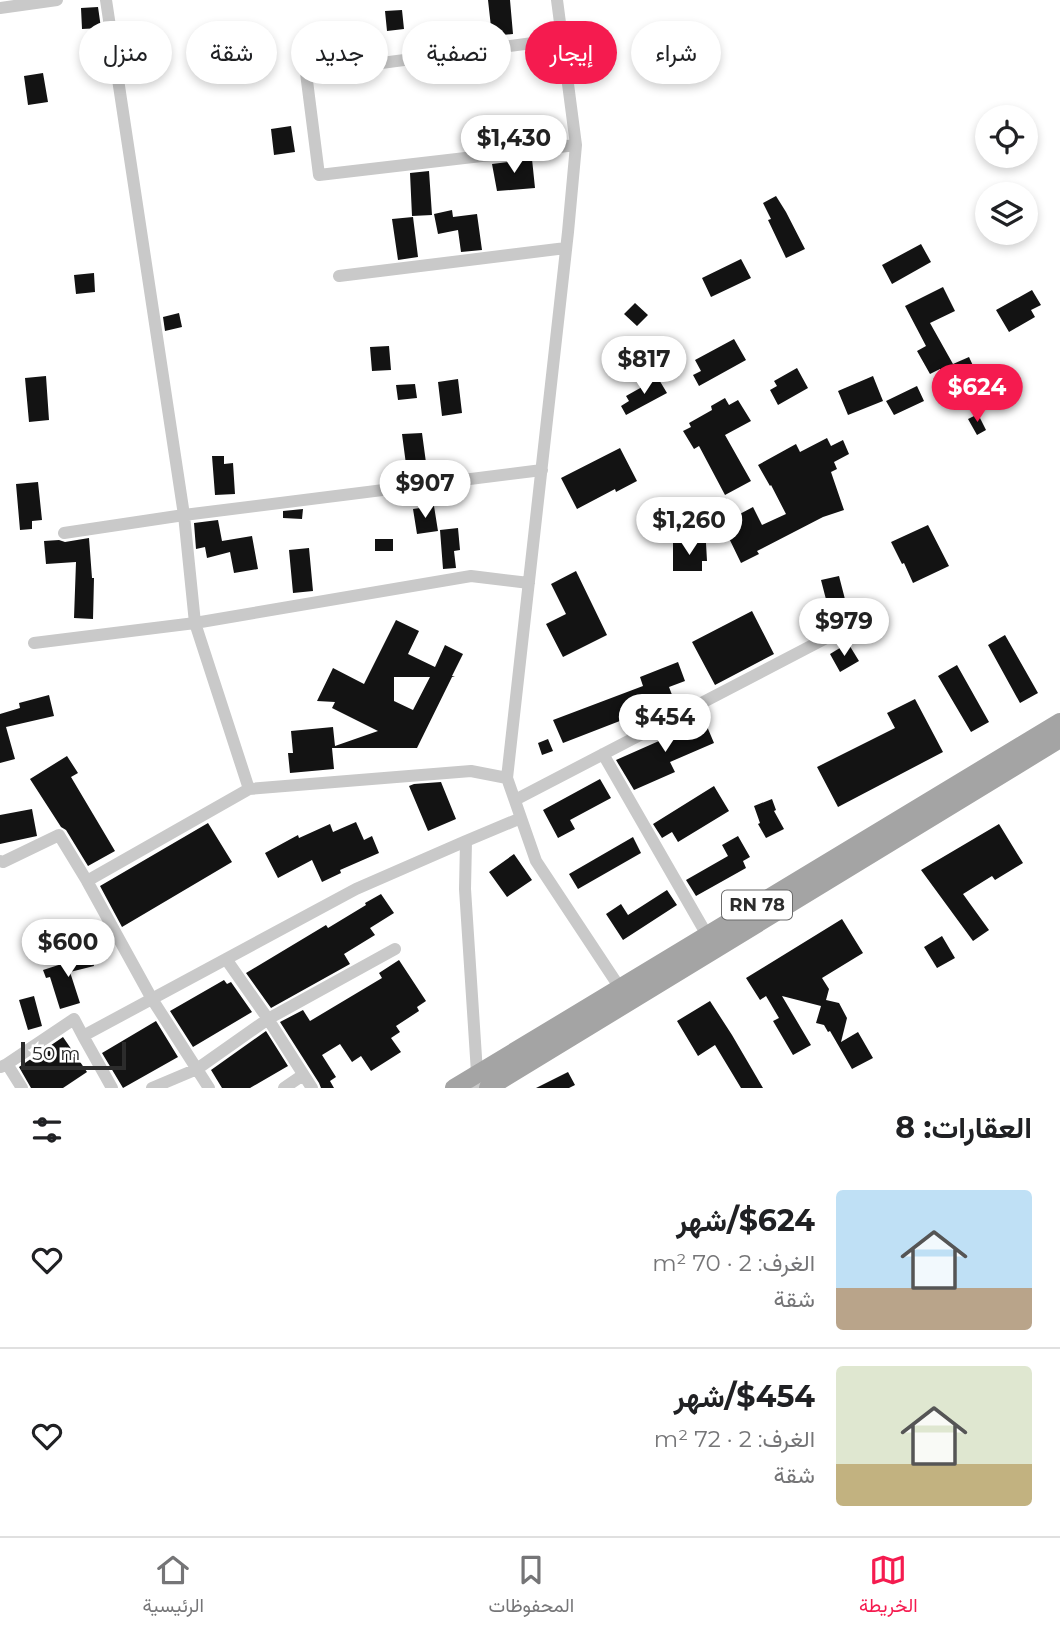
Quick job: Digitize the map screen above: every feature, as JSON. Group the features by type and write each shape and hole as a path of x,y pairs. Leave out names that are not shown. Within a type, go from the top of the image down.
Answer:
{"main road":[{"name":"RN 78","path":"481,1083 620,988 1060,722"},
{"name":"RN 78","path":"454,1088 481,1083 1060,739"}],"street":[{"path":"0,8 57,0"},
{"path":"106,0 184,515 195,623 250,789"},
{"path":"557,0 560,21"},
{"path":"525,44 306,73 319,175 576,145"},
{"path":"569,84 576,145 507,778 536,862 620,988"},
{"path":"339,276 566,248"},
{"path":"64,533 184,515 542,470"},
{"path":"34,643 195,623 471,576 529,583"},
{"path":"515,800 832,635"},
{"path":"603,754 707,935"},
{"path":"87,881 250,789 471,771 507,778"},
{"path":"83,1036 356,889 521,818"},
{"path":"0,861 3,862 60,835 152,999 209,1088"},
{"path":"466,841 465,889 481,1083"},
{"path":"152,1088 197,1069 268,1019 395,949"},
{"path":"226,959 312,1088"},
{"path":"22,1088 3,1066 74,1019 113,1088"},
{"path":"284,1088 303,1075"}],"building":[{"path":"488,0 510,0 513,34 511,21 490,21"},
{"path":"98,7 100,21 82,21 81,8"},
{"path":"402,10 402,29 388,31 385,11"},
{"path":"43,73 48,102 28,105 24,76"},
{"path":"291,126 295,152 274,155 271,129"},
{"path":"532,159 535,188 497,191 492,164"},
{"path":"429,171 432,215 412,216 410,173"},
{"path":"776,196 805,249 786,258 763,203"},
{"path":"452,210 453,217 477,214 482,250 461,252 458,230 438,234 434,214"},
{"path":"413,217 418,257 398,260 392,219"},
{"path":"921,244 931,262 892,284 882,265"},
{"path":"741,259 751,278 711,297 702,278"},
{"path":"94,273 95,292 76,294 74,275"},
{"path":"943,287 955,311 930,323 953,364 969,357 976,372 963,378 961,374 946,381 940,369 930,374 917,351 926,346 905,306"},
{"path":"1032,290 1041,305 1031,310 1035,317 1009,332 996,310"},
{"path":"635,303 648,315 637,326 624,314"},
{"path":"179,313 182,327 165,331 163,317"},
{"path":"734,339 746,360 699,386 693,375 701,371 695,360"},
{"path":"389,346 391,370 372,371 370,347"},
{"path":"797,368 808,388 778,405 770,390 777,386 774,381"},
{"path":"46,376 49,420 29,422 25,378"},
{"path":"873,376 883,401 848,415 838,391"},
{"path":"658,378 667,393 626,415 621,406 629,401 626,396"},
{"path":"458,379 462,413 442,416 438,382"},
{"path":"415,384 417,398 398,400 396,385"},
{"path":"917,386 924,401 894,415 886,401"},
{"path":"725,398 729,405 738,400 751,421 725,435 751,481 725,495 699,446 694,449 683,431 691,427 689,423 712,410 711,406"},
{"path":"978,414 986,430 977,435 968,419"},
{"path":"422,433 427,470 407,472 402,434"},
{"path":"827,438 831,446 843,440 849,454 834,462 837,469 831,472 844,510 823,517 757,551 759,554 741,563 716,503 726,498 736,516 753,507 762,525 786,514 758,465 796,444 800,452"},
{"path":"620,448 637,481 577,509 561,478"},
{"path":"212,456 224,456 224,464 233,463 235,494 215,495"},
{"path":"38,482 42,520 32,521 32,529 20,530 16,484"},
{"path":"434,506 438,531 417,534 413,509"},
{"path":"303,509 302,519 283,518 283,511"},
{"path":"218,520 222,541 252,536 258,569 234,573 230,552 207,558 205,547 196,549 194,523"},
{"path":"928,525 949,566 913,583 891,542"},
{"path":"458,528 460,550 454,551 456,568 443,569 440,530"},
{"path":"89,538 94,578 93,619 74,618 76,562 46,564 44,541 65,542"},
{"path":"375,539 393,539 393,551 375,551"},
{"path":"673,543 706,543 707,561 702,561 702,571 673,571"},
{"path":"309,548 313,591 293,593 289,550"},
{"path":"576,571 607,635 563,657 546,624 566,614 551,584"},
{"path":"839,576 847,607 829,611 821,580"},
{"path":"752,611 774,654 715,685 692,642"},
{"path":"396,620 419,631 408,654 435,667 445,645 463,654 452,676 455,677 452,677 417,748 332,748 334,769 290,773 288,753 293,753 291,731 333,727 335,746 378,731 332,708 335,702 317,701 333,668 364,684","holes":["394,677 430,677 413,710 394,701"]},
{"path":"1005,635 1038,693 1020,703 988,645"},
{"path":"848,643 859,661 840,672 830,654"},
{"path":"678,662 685,681 669,687 674,700 563,743 553,720 643,686 640,677"},
{"path":"957,665 989,722 971,732 938,676"},
{"path":"49,695 54,716 6,727 15,759 0,763 0,714 20,708 19,703"},
{"path":"915,699 943,752 838,807 817,767 895,728 887,713"},
{"path":"703,717 714,743 670,762 675,772 634,790 616,760 668,737 666,733"},
{"path":"548,739 553,751 542,755 538,743"},
{"path":"67,756 78,773 71,777 115,851 88,866 30,779"},
{"path":"600,779 611,798 570,820 575,829 558,838 543,810"},
{"path":"441,782 456,819 428,831 409,786"},
{"path":"714,786 729,811 678,842 672,832 662,838 653,824"},
{"path":"772,799 776,810 774,811 784,829 766,838 758,824 760,823 754,806"},
{"path":"32,809 37,836 0,844 0,815"},
{"path":"356,822 364,840 372,836 379,853 340,870 341,873 322,882 312,860 278,878 265,853 298,835 299,838 330,824 333,832"},
{"path":"208,823 232,862 122,927 100,886"},
{"path":"999,824 1023,863 995,880 992,876 963,894 989,930 973,941 921,870"},
{"path":"738,836 750,857 743,861 746,868 696,896 686,880 728,856 722,845"},
{"path":"633,837 641,853 578,889 569,874"},
{"path":"514,854 532,880 507,897 489,872"},
{"path":"667,890 677,905 623,940 606,914 621,904 628,915"},
{"path":"381,894 394,913 370,928 375,935 344,954 350,964 271,1008 246,973 326,925 328,928"},
{"path":"842,919 863,953 822,978 829,989 826,1000 839,1003 847,1018 841,1042 858,1032 873,1058 852,1069 830,1031 828,1032 824,1025 816,1023 821,1006 782,996 811,1045 793,1055 773,1021 779,1018 766,996 760,1000 746,978"},
{"path":"942,936 955,958 937,968 924,947"},
{"path":"91,953 94,966 70,972 80,1003 60,1009 50,977 46,978 43,970"},
{"path":"399,960 426,1001 417,1007 419,1011 396,1026 400,1032 391,1038 401,1052 371,1071 361,1056 352,1062 340,1044 322,1055 336,1077 330,1081 334,1088 321,1088 280,1022 303,1010 310,1021 382,978 379,973"},
{"path":"224,980 227,984 231,982 252,1012 193,1047 170,1011"},
{"path":"34,996 42,1026 28,1030 19,1000"},
{"path":"710,1001 763,1088 741,1088 715,1045 698,1056 677,1021"},
{"path":"156,1021 178,1057 123,1088 102,1053"},
{"path":"266,1031 288,1066 250,1088 222,1088 211,1070"},
{"path":"63,1037 87,1072 63,1088 31,1088 19,1067"},
{"path":"568,1072 575,1085 569,1088 536,1088"}]}
